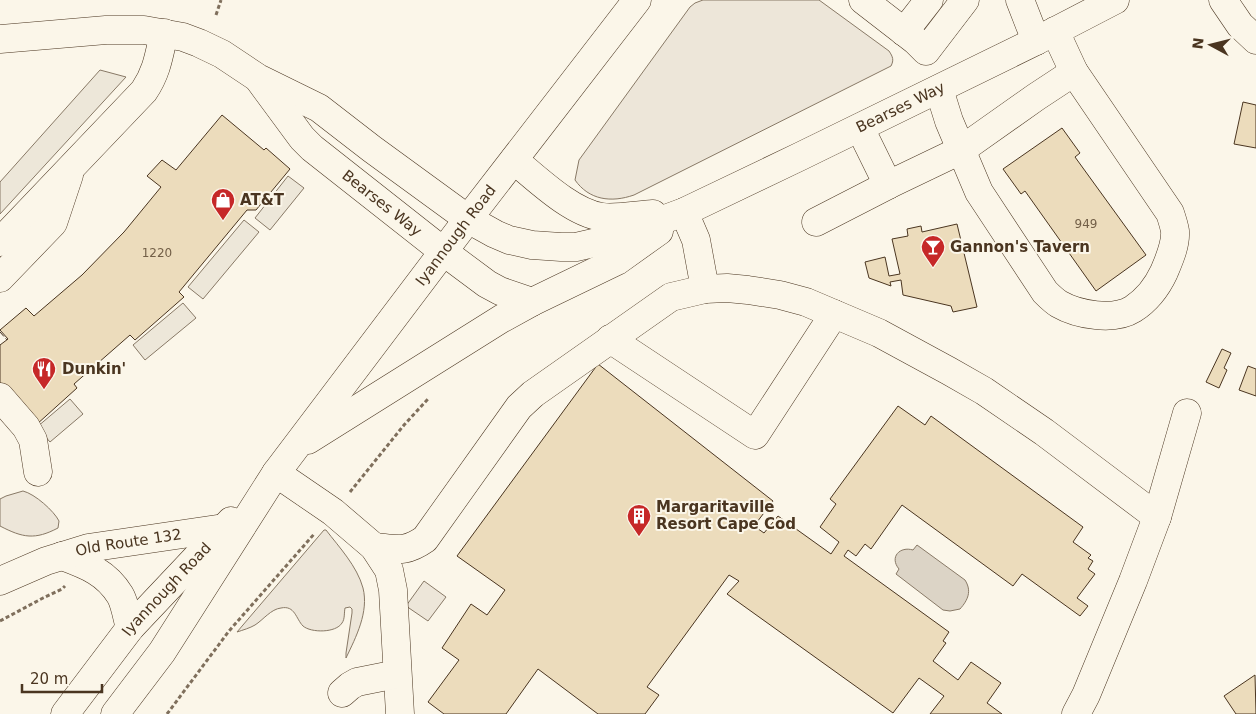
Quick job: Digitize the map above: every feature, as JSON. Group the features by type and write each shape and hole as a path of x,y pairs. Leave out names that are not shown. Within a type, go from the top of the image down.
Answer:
{"main road":[{"name":"Iyannough Road","path":"65,714 130,628 276,472 637,0"},
{"path":"888,15 912,0"},
{"path":"888,15 929,0"},
{"path":"888,15 947,0"},
{"path":"888,15 926,51 965,0"},
{"path":"939,89 949,120 979,192 1045,292 1058,304 1074,311 1093,315 1113,316 1132,310 1148,298 1172,256 1175,233 1170,213 1074,72 1045,36 1020,0"},
{"name":"Bearses Way","path":"0,39 127,29 183,37 222,54 258,78 319,108 372,149 487,231 509,240 532,245 576,247 611,239 684,212 860,128 1115,0"},
{"path":"1223,0 1240,25 1256,40"},
{"path":"0,242 144,91 157,66 164,33"},
{"path":"816,222 961,150 1074,72"},
{"name":"Bearses Way","path":"258,78 302,138 312,148 487,284 500,291 532,302 617,261 684,212"},
{"path":"860,128 888,185"},
{"path":"514,160 569,204 592,215 603,218 684,212 696,240 705,289"},
{"path":"0,278 53,223 72,166"},
{"path":"374,547 402,550 415,546 425,539 519,407 532,394 671,297 705,289 727,288 780,295 806,302 879,333 984,391 1156,516"},
{"path":"294,449 501,319 532,302"},
{"path":"610,339 755,435 834,314"},
{"path":"0,397 26,427 33,440 38,472"},
{"path":"1076,714 1086,695 1133,581 1156,516 1187,413"},
{"name":"Iyannough Road","path":"115,714 162,652 276,472"},
{"path":"276,472 333,512 374,547 389,570 392,580 400,714"},
{"name":"Old Route 132","path":"4,571 88,548 224,528"},
{"name":"Old Route 132","path":"62,556 89,566 108,580 120,596 130,628"},
{"path":"342,693 357,682 398,674"}],"path":[{"path":"216,15 221,0"}],"shaded area":[{"path":"703,0 819,0 889,51 893,59 892,64 634,195 609,199 594,196 587,192 575,180 579,160 690,7"},
{"path":"100,70 126,77 0,214 0,182"},
{"path":"288,176 304,188 270,230 255,218"},
{"path":"244,220 259,232 203,299 188,287"},
{"path":"183,303 196,318 145,360 133,345"},
{"path":"70,399 83,414 50,442 37,427"},
{"path":"23,491 44,503 59,521 58,528 36,536 29,536 0,526 0,499"},
{"path":"324,530 326,530 352,564 363,588 364,606 361,624 346,658 352,613 350,607 345,608 342,623 334,629 317,631 307,628 303,626 295,613 286,608 274,610 255,625 237,632"},
{"path":"917,545 965,580 969,592 960,609 943,610 896,574 899,569 895,560 897,554 908,549 913,550"},
{"path":"424,581 446,597 428,621 406,606"}],"building":[{"path":"1243,102 1256,105 1256,148 1234,144"},
{"path":"222,115 264,150 266,148 290,169 256,210 247,210 179,292 184,297 135,340 130,335 74,384 77,388 36,425 0,383 0,345 8,339 0,330 26,308 34,316 82,275 124,232 161,187 147,176 162,160 176,170"},
{"path":"1062,128 1080,153 1075,157 1146,255 1096,291 1025,191 1021,194 1003,169"},
{"name":"Gannon's Tavern","path":"957,224 977,307 953,312 951,306 903,295 901,280 890,282 891,286 869,278 865,262 885,257 889,276 900,274 892,239 908,236 907,229 921,226 922,232"},
{"path":"1222,349 1231,353 1224,368 1227,370 1219,388 1206,382"},
{"name":"Margaritaville Resort Cape Cod","path":"598,364 773,501 754,526 764,533 778,516 831,554 839,542 820,527 836,504 830,499 898,406 925,425 931,416 1083,527 1073,542 1091,555 1088,558 1093,561 1088,569 1095,574 1077,598 1088,606 1080,616 1022,574 1013,586 902,505 871,549 865,544 856,556 848,550 844,556 949,632 943,641 946,643 933,661 958,680 971,662 1001,683 987,703 1002,714 930,714 944,696 919,678 893,713 727,594 739,581 729,575 647,687 659,695 645,714 598,714 538,669 506,714 444,714 428,702 459,660 442,648 471,604 487,615 505,590 457,556"},
{"path":"1248,366 1256,369 1256,396 1239,390"},
{"path":"1255,675 1256,714 1236,714 1224,696"}],"fence":[{"path":"0,332 7,340"}],"place":[{"name":"AT&T","path":"223,221"},
{"name":"Gannon's Tavern","path":"933,268"},
{"name":"Dunkin'","path":"44,390"},
{"name":"Margaritaville Resort Cape Cod","path":"639,537"}]}
